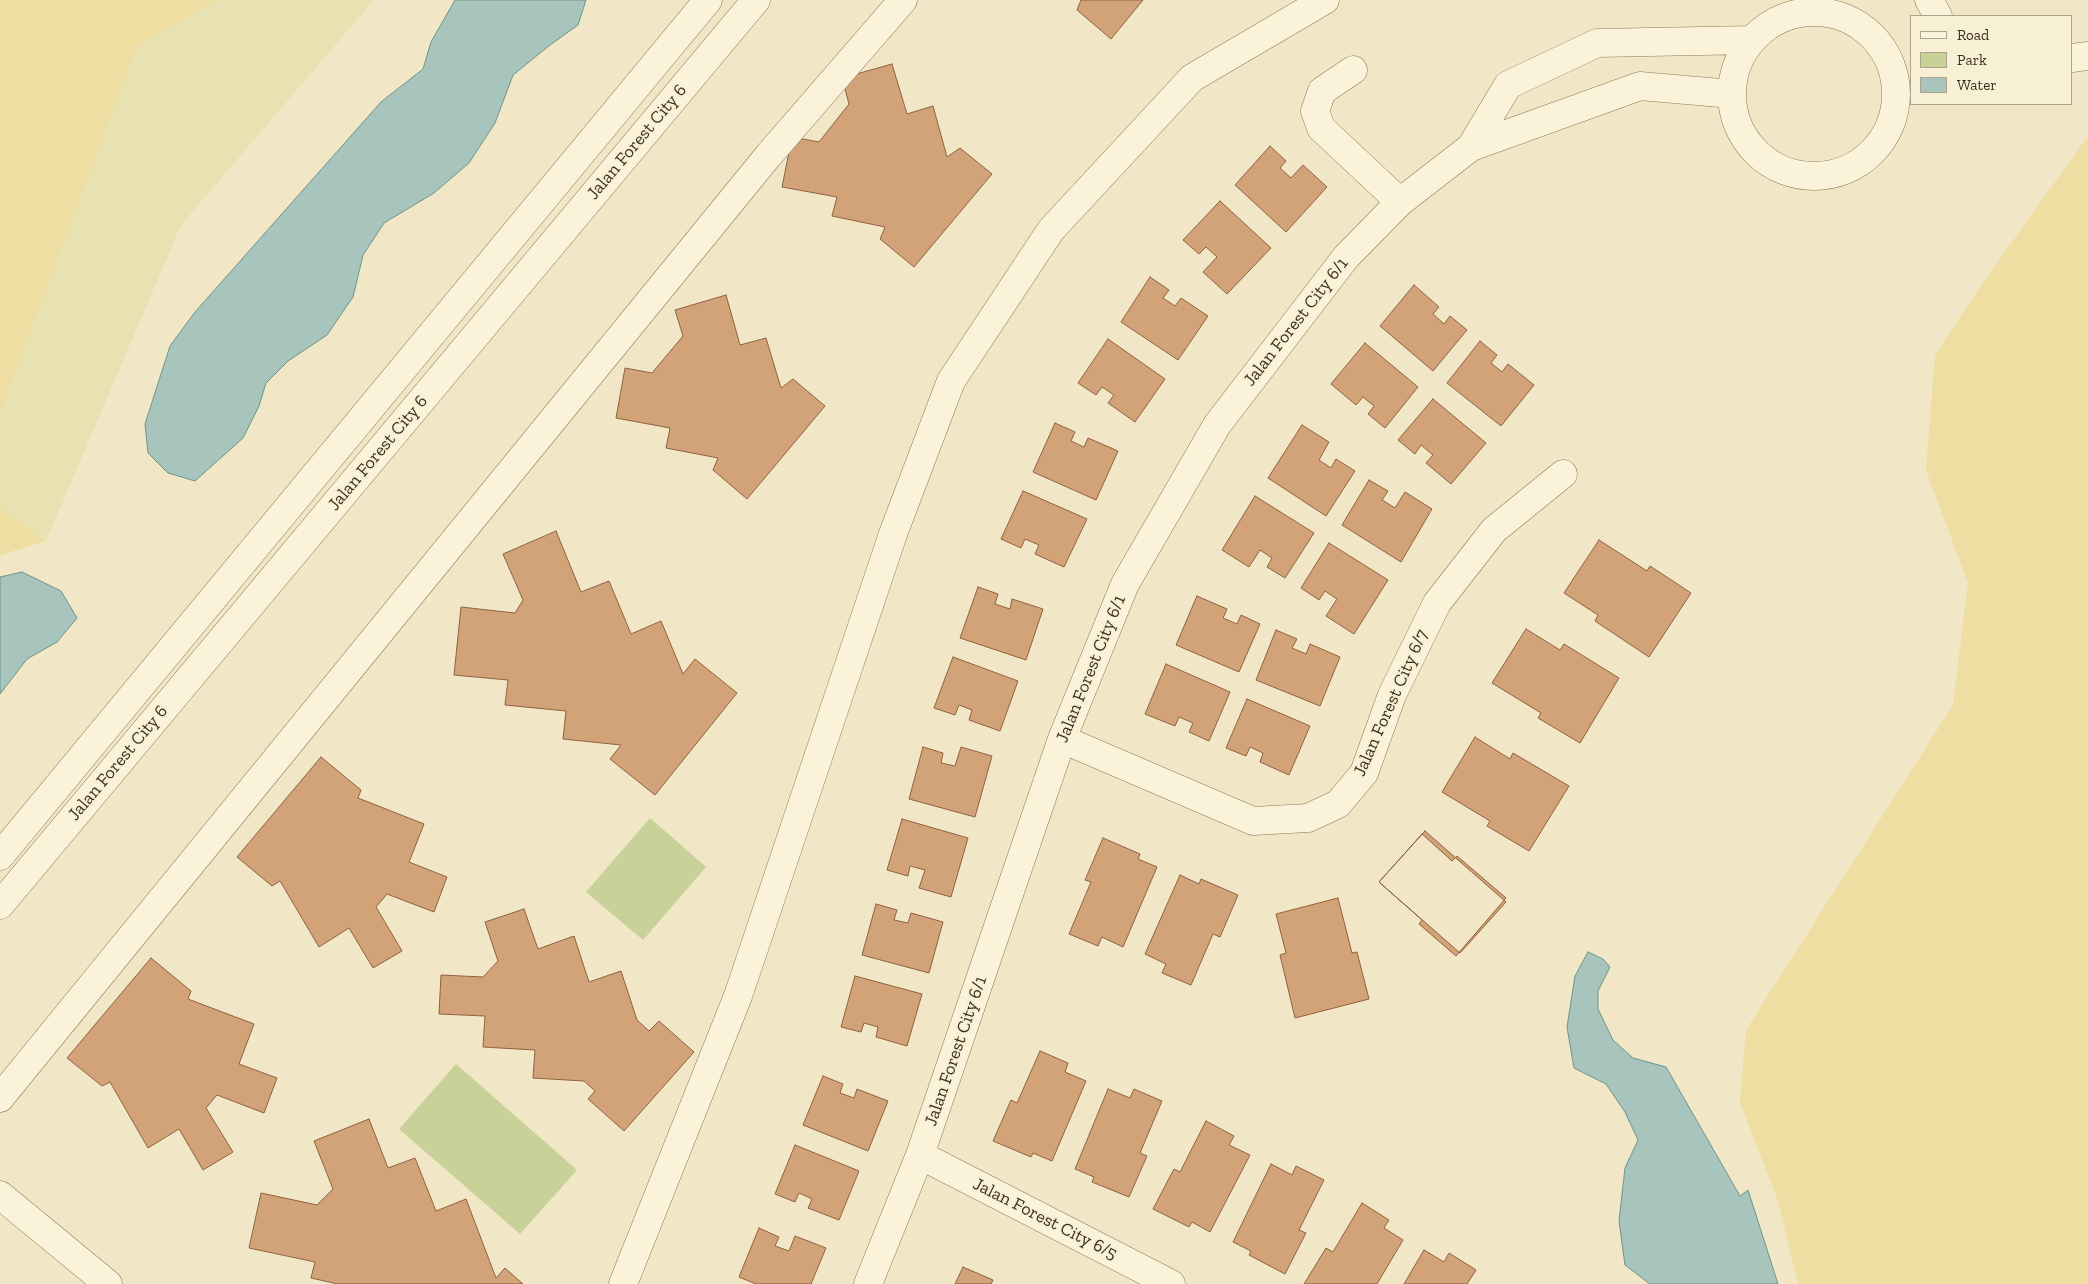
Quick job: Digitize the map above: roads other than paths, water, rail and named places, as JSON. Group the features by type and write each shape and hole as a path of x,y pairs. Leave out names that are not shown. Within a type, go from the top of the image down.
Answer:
{"street":[{"name":"Jalan Forest City 6","path":"0,856 708,0"},
{"name":"Jalan Forest City 6","path":"0,905 756,0"},
{"path":"0,1098 762,164 902,0"},
{"path":"623,1284 738,996 893,534 951,381 1051,230 1192,78 1325,0"},
{"path":"1929,0 1937,15"},
{"path":"1849,10 1872,34 1887,54 1896,77 1897,103 1890,127 1876,148 1858,165 1834,174 1809,177 1785,172 1763,160 1746,142 1735,119 1732,94 1734,74 1741,56 1775,11 1799,13 1849,10"},
{"name":"Jalan Forest City 6/1","path":"1471,147 1508,85 1597,44 1752,40"},
{"path":"2073,58 2088,56"},
{"path":"1353,70 1322,91 1315,111 1321,128 1400,202"},
{"name":"Jalan Forest City 6/1","path":"868,1284 920,1154 986,966 1062,739 1125,584 1217,425 1346,256 1400,202 1471,147 1640,86 1732,94"},
{"name":"Jalan Forest City 6/7","path":"1062,739 1254,821 1308,818 1338,804 1364,773 1392,695 1438,603 1494,530 1562,474"},
{"name":"Jalan Forest City 6/5","path":"920,1154 1171,1284"},
{"path":"0,1195 108,1284"}],"water":[{"path":"455,0 586,0 578,25 513,75 495,123 469,163 434,193 384,223 363,255 353,297 327,335 288,361 266,383 259,406 243,438 195,481 168,473 148,453 145,424 170,346 195,312 381,102 423,69 431,42"},
{"path":"22,572 61,591 77,618 57,642 27,659 0,694 0,577"},
{"path":"1588,952 1603,959 1610,967 1598,991 1598,1009 1613,1040 1633,1058 1666,1067 1740,1196 1748,1190 1778,1284 1650,1284 1625,1265 1619,1221 1625,1168 1638,1140 1625,1112 1606,1084 1574,1068 1567,1027 1575,976"}]}
